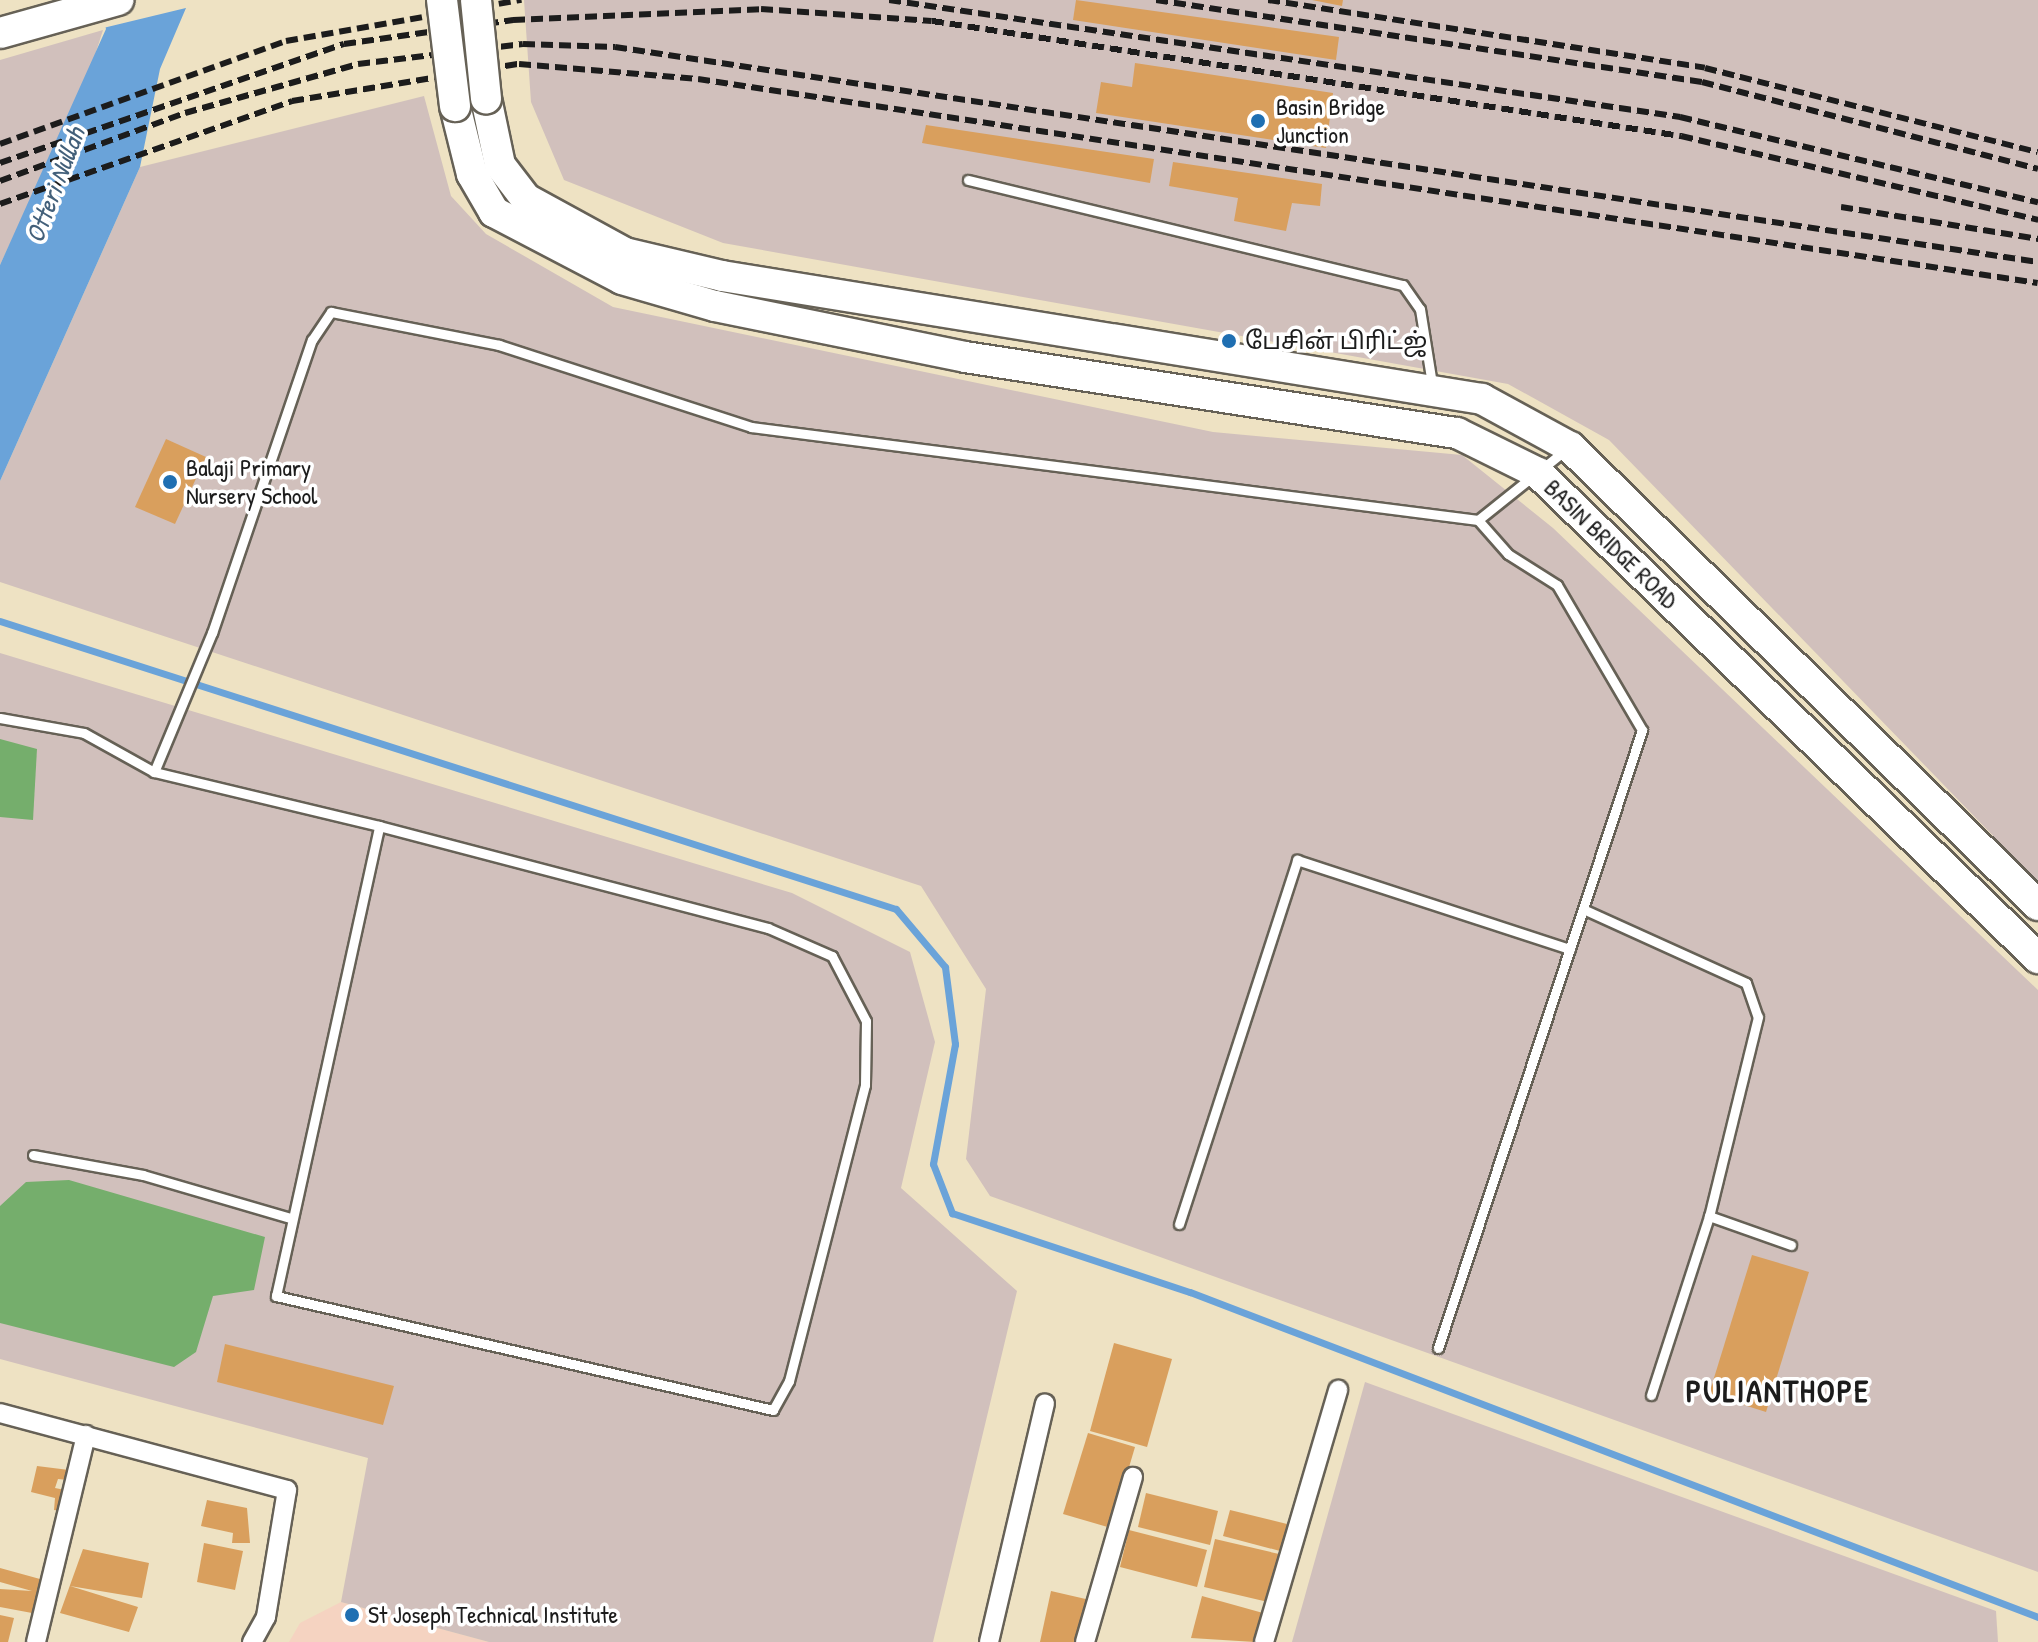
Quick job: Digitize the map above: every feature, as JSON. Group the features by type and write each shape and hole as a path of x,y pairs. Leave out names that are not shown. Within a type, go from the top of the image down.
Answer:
{"main road":[{"name":"BASIN BRIDGE ROAD","path":"442,0 455,106 472,174 494,212 544,244 622,279 715,306 965,357 1457,433 1538,473 2038,958"},
{"name":"BASIN BRIDGE ROAD","path":"476,0 486,98 500,165 526,199 625,253 722,276 1482,399 1570,447 2038,905"},
{"path":"0,33 105,3"}],"street":[{"path":"1264,1642 1338,1390"},
{"path":"989,1642 1045,1403"},
{"path":"0,1413 287,1490 266,1617 252,1642"},
{"path":"36,1642 86,1435"},
{"path":"1085,1642 1133,1477"}],"lane":[{"path":"968,180 1403,285 1420,309 1434,391"},
{"path":"154,772 201,659 312,340 331,312 499,345 751,427 913,442 1200,489 1478,520 1508,554 1557,585 1642,730 1438,1348"},
{"path":"1478,520 1570,447"},
{"path":"0,718 84,733 154,772 379,826 768,928 832,956 866,1021 865,1085 789,1381 773,1410 276,1296 290,1218 379,826"},
{"path":"1179,1224 1297,860 1570,949"},
{"path":"1583,909 1746,983 1758,1017 1709,1216 1651,1395"},
{"path":"33,1155 143,1175 290,1218"},
{"path":"1709,1216 1791,1245"}],"shaded area":[{"path":"524,0 2038,0 2038,882 1609,440 1508,384 723,243 564,180 531,102"},
{"path":"103,30 88,77 0,265 0,60"},
{"path":"424,96 451,196 486,234 613,307 1213,432 1462,455 1553,528 2038,990 2038,1572 990,1196 966,1159 986,989 921,886 0,582 0,481 140,167"},
{"path":"0,653 792,893 910,952 935,1042 901,1188 1017,1291 933,1642 489,1642 341,1602 368,1458 0,1359"},
{"path":"1365,1382 1996,1611 1998,1642 1292,1642"},
{"name":"St Joseph Technical Institute","path":"341,1602 489,1642 289,1642 300,1623"}],"green space":[{"path":"0,739 37,749 33,820 0,817"},
{"path":"69,1180 265,1237 254,1290 213,1296 196,1352 174,1367 0,1323 0,1206 26,1182"}],"water":[{"name":"Otteri Nullah","path":"98,0 186,8 160,69 140,167 0,481 0,265 106,29"}],"pier":[{"path":"94,0 188,0 190,7 99,29"}],"building":[{"path":"1076,0 1339,37 1336,60 1073,20"},
{"path":"1312,0 1343,0 1342,6"},
{"path":"1135,63 1333,93 1326,148 1096,113 1101,82 1132,87"},
{"path":"926,125 1154,159 1150,183 922,143"},
{"path":"1173,162 1322,184 1320,206 1292,203 1286,231 1234,221 1238,198 1169,186"},
{"name":"Balaji Primary Nursery School","path":"166,439 206,457 175,524 135,507"},
{"path":"1752,1255 1809,1272 1766,1412 1709,1394"},
{"path":"1114,1343 1172,1359 1147,1447 1090,1431"},
{"path":"225,1344 394,1386 383,1425 217,1382"},
{"path":"1088,1433 1135,1447 1111,1528 1063,1514"},
{"path":"37,1466 69,1470 68,1480 58,1479 55,1488 65,1490 60,1511 54,1510 55,1498 31,1492"},
{"path":"1146,1493 1218,1511 1210,1545 1138,1527"},
{"path":"207,1500 247,1508 250,1543 232,1543 233,1533 201,1526"},
{"path":"1230,1510 1287,1524 1280,1551 1223,1536"},
{"path":"1129,1530 1207,1550 1197,1587 1120,1567"},
{"path":"1215,1539 1279,1554 1268,1602 1204,1587"},
{"path":"204,1543 243,1551 235,1590 197,1582"},
{"path":"83,1549 149,1563 142,1598 70,1586 138,1607 129,1632 60,1613"},
{"path":"0,1568 40,1579 32,1613 0,1607 0,1589 32,1591 0,1582"},
{"path":"1051,1591 1090,1600 1081,1642 1040,1642"},
{"path":"1202,1596 1263,1613 1255,1642 1191,1638"},
{"path":"0,1615 14,1618 8,1642 0,1642"}],"waterway":[{"path":"0,621 896,909 945,967 955,1044 933,1164 952,1213 1190,1292 2038,1617"}],"railway":[{"path":"0,144 286,41 521,0"},
{"path":"889,0 1680,117 2038,202"},
{"path":"1156,0 1702,82 2038,169"},
{"path":"1268,0 1705,68 2038,152"},
{"path":"0,163 344,44 513,20 761,9 932,21 1681,136 2038,220"},
{"path":"0,181 185,113 358,64 523,44 615,47 2038,262"},
{"path":"0,204 292,101 519,64 698,79 2038,283"},
{"path":"1841,207 2038,239"}],"place":[{"name":"Basin Bridge Junction","path":"1258,121"},
{"name":"பேசின் பிரிட்ஜ்","path":"1229,341"},
{"name":"Balaji Primary Nursery School","path":"170,482"},
{"name":"St Joseph Technical Institute","path":"352,1615"}],"district":[{"name":"PULIANTHOPE","path":"1778,1391"}]}
